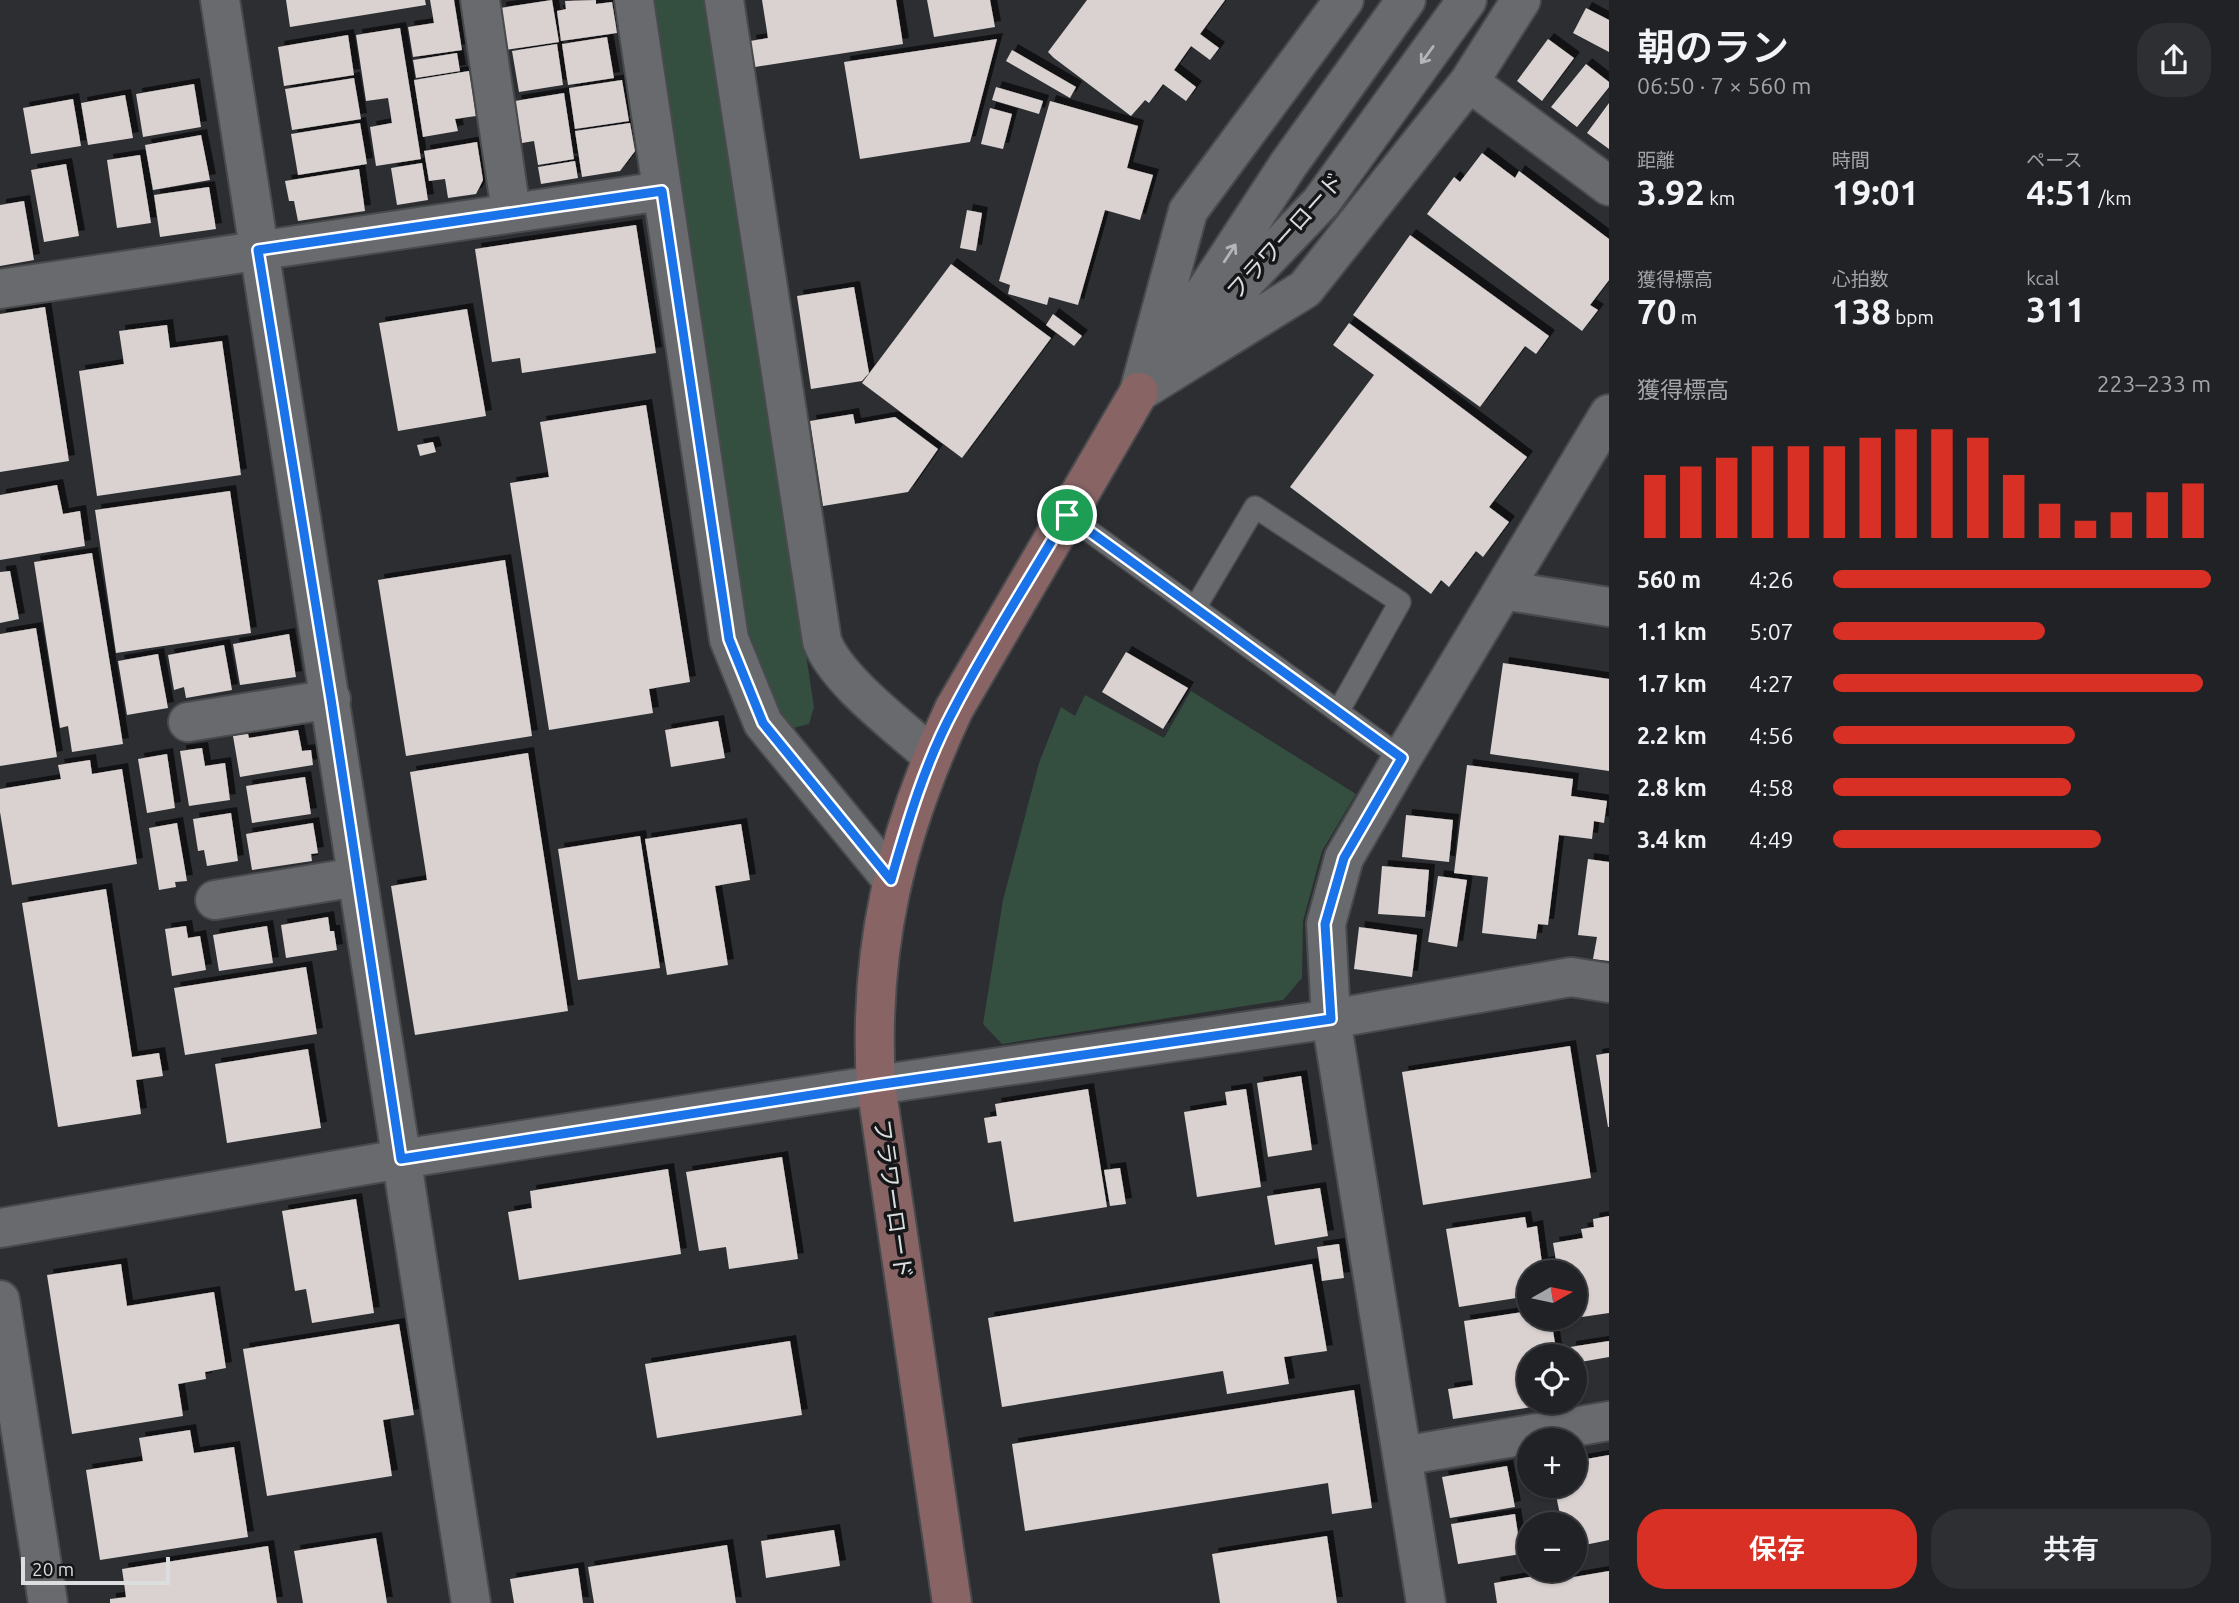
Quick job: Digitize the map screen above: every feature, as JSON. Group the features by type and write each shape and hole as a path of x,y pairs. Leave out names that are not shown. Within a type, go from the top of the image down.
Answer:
{"street":[{"path":"220,0 471,1603"},
{"path":"480,0 511,212"},
{"path":"634,0 729,639 763,723 891,880"},
{"path":"724,0 822,641 829,658 842,674 932,756"},
{"path":"1139,393 1188,211 1344,0"},
{"name":"フラワーロード","path":"952,1603 876,1085 873,1036 876,968 891,880 911,812 932,756 954,709 1067,515 1139,393 1288,165 1406,0"},
{"name":"フラワーロード","path":"1139,393 1321,202 1467,0"},
{"path":"1139,393 1305,289 1469,82 1521,0"},
{"path":"1469,82 1609,186"},
{"path":"0,289 662,191"},
{"path":"1426,1603 1331,1019 1325,924 1344,858 1609,414"},
{"path":"1503,590 1609,607"},
{"path":"188,722 331,699"},
{"path":"215,900 358,877"},
{"path":"0,1227 401,1159 876,1085 1331,1019 1571,977 1609,983"},
{"path":"0,1300 48,1603"},
{"path":"1402,1456 1609,1421"}],"lane":[{"path":"1195,608 1255,507 1400,602 1338,712"},
{"path":"1067,515 1402,758"}],"green space":[{"path":"650,0 706,0 814,707 809,724 793,728 782,721 744,619"},
{"path":"1191,691 1356,794 1322,851 1303,921 1302,978 1283,1000 1002,1044 983,1024 1003,900 1039,763 1061,707 1075,716 1085,695 1164,738"}],"building":[{"path":"286,0 425,0 426,5 290,27"},
{"path":"430,0 454,0 462,50 413,57 408,27 434,23"},
{"path":"552,0 559,42 505,50 500,8"},
{"path":"596,0 596,4 612,2 617,33 561,41 557,11 566,9 565,1"},
{"path":"762,0 896,0 903,44 755,67 750,41 768,38"},
{"path":"927,0 990,0 995,27 934,37"},
{"path":"1087,0 1225,0 1200,34 1219,48 1210,60 1191,46 1174,70 1196,87 1186,101 1163,84 1149,103 1145,100 1131,116 1048,52"},
{"path":"1586,8 1609,20 1609,52 1573,33"},
{"path":"400,28 421,159 376,166 370,127 392,123 388,98 366,101 356,35"},
{"path":"348,35 354,75 284,86 278,47"},
{"path":"607,37 614,78 568,85 562,44"},
{"path":"997,39 970,142 860,159 844,62"},
{"path":"1548,39 1574,58 1542,101 1517,81"},
{"path":"557,44 563,85 519,92 512,51"},
{"path":"1012,50 1076,87 1070,98 1006,61"},
{"path":"457,53 460,71 416,78 413,60"},
{"path":"1586,64 1609,82 1609,87 1577,127 1551,107"},
{"path":"469,71 476,116 455,119 458,131 423,137 414,80"},
{"path":"354,78 361,119 292,130 285,89"},
{"path":"622,80 629,121 575,129 569,88"},
{"path":"194,84 201,127 143,137 136,94"},
{"path":"996,87 1043,101 1039,114 992,100"},
{"path":"564,93 574,159 538,165 534,141 522,143 515,101"},
{"path":"125,95 133,138 88,145 81,103"},
{"path":"73,99 81,146 31,154 23,108"},
{"path":"1050,101 1138,126 1127,168 1153,175 1140,220 1105,210 1078,305 1049,297 1047,305 1008,294 1010,285 999,281"},
{"path":"1609,103 1609,149 1587,133"},
{"path":"990,108 1012,114 1003,149 981,144"},
{"path":"360,123 367,164 298,175 291,134"},
{"path":"630,123 635,151 620,171 582,177 575,131"},
{"path":"201,135 210,180 153,190 145,145"},
{"path":"477,142 483,180 476,194 448,198 445,179 429,181 424,151"},
{"path":"1482,153 1515,178 1519,171 1609,239 1609,280 1590,305 1598,310 1582,331 1427,214 1454,177 1460,182"},
{"path":"140,155 151,223 117,228 107,160"},
{"path":"575,161 578,178 541,184 538,167"},
{"path":"422,163 428,200 397,205 391,168"},
{"path":"66,164 79,236 44,242 31,170"},
{"path":"359,169 365,211 298,221 294,201 289,201 285,181"},
{"path":"209,187 216,229 160,237 154,195"},
{"path":"24,201 34,260 0,266 0,205"},
{"path":"967,210 982,213 976,251 960,248"},
{"path":"636,225 656,353 522,373 520,358 492,362 475,249"},
{"path":"1410,235 1549,336 1536,354 1525,346 1480,407 1353,315"},
{"path":"951,264 1051,338 962,458 862,383"},
{"path":"854,287 869,373 862,381 811,389 797,296"},
{"path":"45,307 69,461 0,472 0,314"},
{"path":"467,309 486,416 398,431 379,323"},
{"path":"1053,314 1082,336 1074,346 1046,325"},
{"path":"1349,323 1527,457 1489,507 1509,522 1483,557 1476,551 1449,587 1441,580 1431,594 1290,487 1374,375 1333,345"},
{"path":"167,325 170,348 222,341 241,475 97,496 79,371 124,364 119,331"},
{"path":"646,405 690,682 649,689 653,713 549,730 510,483 549,477 540,422"},
{"path":"853,414 855,424 895,417 938,449 908,492 823,506 810,421"},
{"path":"433,442 436,452 420,456 417,445"},
{"path":"57,485 63,514 80,511 85,546 0,560 0,495"},
{"path":"230,491 251,633 116,653 95,510"},
{"path":"92,553 123,744 72,752 68,726 60,728 34,562"},
{"path":"505,560 532,736 406,756 378,580"},
{"path":"10,571 19,619 0,623 0,572"},
{"path":"36,628 57,757 0,766 0,634"},
{"path":"289,634 296,677 240,685 233,644"},
{"path":"224,645 232,690 186,698 184,687 174,690 168,655"},
{"path":"1126,652 1188,688 1163,729 1102,692"},
{"path":"158,654 168,708 127,715 118,661"},
{"path":"1503,663 1609,679 1609,771 1490,754"},
{"path":"718,721 725,758 671,767 665,730"},
{"path":"298,730 302,751 311,750 313,765 240,777 233,736 248,734 249,738"},
{"path":"202,748 205,766 225,763 230,800 189,806 180,751"},
{"path":"528,753 568,1011 415,1035 391,886 427,880 410,772"},
{"path":"167,754 175,808 147,813 138,759"},
{"path":"90,760 92,774 122,769 137,864 12,885 0,812 0,789 61,779 58,765"},
{"path":"1467,765 1573,779 1571,796 1607,801 1604,823 1594,821 1592,839 1559,835 1548,925 1538,924 1536,939 1482,933 1488,877 1454,873"},
{"path":"305,777 311,814 252,823 246,786"},
{"path":"231,813 238,861 207,866 204,850 198,851 193,819"},
{"path":"1406,815 1453,820 1449,862 1402,857"},
{"path":"177,823 187,881 175,882 176,887 159,890 149,828"},
{"path":"313,823 318,853 311,854 312,861 252,870 246,834"},
{"path":"741,824 750,880 715,886 728,965 667,975 645,839"},
{"path":"640,836 660,968 578,980 558,849"},
{"path":"1588,859 1609,862 1609,961 1593,959 1597,937 1578,935"},
{"path":"1382,866 1429,870 1425,917 1378,914"},
{"path":"1438,876 1467,880 1457,947 1428,942"},
{"path":"106,889 132,1057 159,1053 163,1076 136,1080 141,1114 58,1127 22,903"},
{"path":"328,917 330,931 334,931 337,950 286,958 281,925"},
{"path":"186,926 188,938 200,936 206,970 172,976 165,929"},
{"path":"267,926 273,963 219,971 213,935"},
{"path":"1359,927 1417,935 1412,977 1354,969"},
{"path":"306,967 317,1034 185,1055 174,988"},
{"path":"1570,1046 1591,1178 1423,1205 1402,1072"},
{"path":"308,1049 321,1128 227,1143 215,1064"},
{"path":"1609,1053 1609,1127 1608,1127 1596,1055"},
{"path":"1301,1076 1312,1150 1268,1157 1257,1083"},
{"path":"1088,1089 1107,1207 1014,1222 1001,1141 988,1143 984,1118 997,1116 995,1104"},
{"path":"1246,1089 1261,1187 1197,1197 1184,1112 1227,1105 1225,1092"},
{"path":"782,1157 798,1259 729,1269 726,1247 699,1251 686,1172"},
{"path":"1120,1168 1126,1204 1110,1206 1104,1170"},
{"path":"668,1169 681,1254 519,1280 508,1212 532,1208 530,1191"},
{"path":"1320,1188 1328,1236 1275,1245 1267,1196"},
{"path":"356,1199 374,1313 312,1323 306,1289 295,1291 282,1211"},
{"path":"1609,1216 1609,1313 1587,1316 1587,1260 1556,1260 1553,1243 1583,1238 1581,1229 1594,1227 1593,1219"},
{"path":"1525,1217 1527,1228 1537,1226 1542,1260 1517,1260 1517,1298 1459,1307 1446,1229"},
{"path":"1339,1244 1344,1278 1322,1281 1317,1247"},
{"path":"121,1264 127,1306 214,1292 226,1368 205,1372 206,1379 178,1384 183,1416 72,1434 47,1275"},
{"path":"1312,1264 1327,1351 1284,1357 1289,1384 1227,1394 1223,1371 1002,1407 988,1318"},
{"path":"1517,1313 1517,1330 1553,1330 1555,1344 1517,1344 1517,1409 1453,1419 1448,1389 1473,1385 1464,1321"},
{"path":"399,1324 414,1415 383,1420 392,1476 267,1496 243,1349"},
{"path":"790,1341 802,1415 657,1438 645,1364"},
{"path":"1609,1341 1609,1357 1587,1361 1587,1344"},
{"path":"1354,1390 1372,1508 1332,1514 1328,1483 1025,1531 1012,1444"},
{"path":"190,1430 194,1453 234,1447 248,1537 100,1560 86,1470 143,1461 139,1438"},
{"path":"1609,1455 1609,1540 1587,1545 1587,1512 1559,1512 1557,1498 1587,1498 1587,1459"},
{"path":"1507,1466 1515,1507 1450,1518 1442,1477"},
{"path":"1515,1514 1517,1555 1458,1564 1451,1524"},
{"path":"834,1530 840,1566 766,1578 761,1541"},
{"path":"1327,1536 1337,1603 1220,1603 1212,1554"},
{"path":"376,1538 387,1603 303,1603 294,1551"},
{"path":"727,1545 736,1603 594,1603 588,1567"},
{"path":"268,1546 277,1603 110,1603 110,1599 126,1597 122,1569"},
{"path":"578,1568 583,1603 514,1603 510,1579"},
{"path":"1609,1571 1609,1603 1497,1603 1494,1583 1517,1579 1517,1582 1587,1582 1587,1575"}],"route":[{"path":"662,191 729,639 763,723 891,880 911,812 932,756 954,709 1067,515 1402,758 1344,858 1325,924 1331,1019 876,1085 401,1159 331,699 258,250 662,191"}]}
